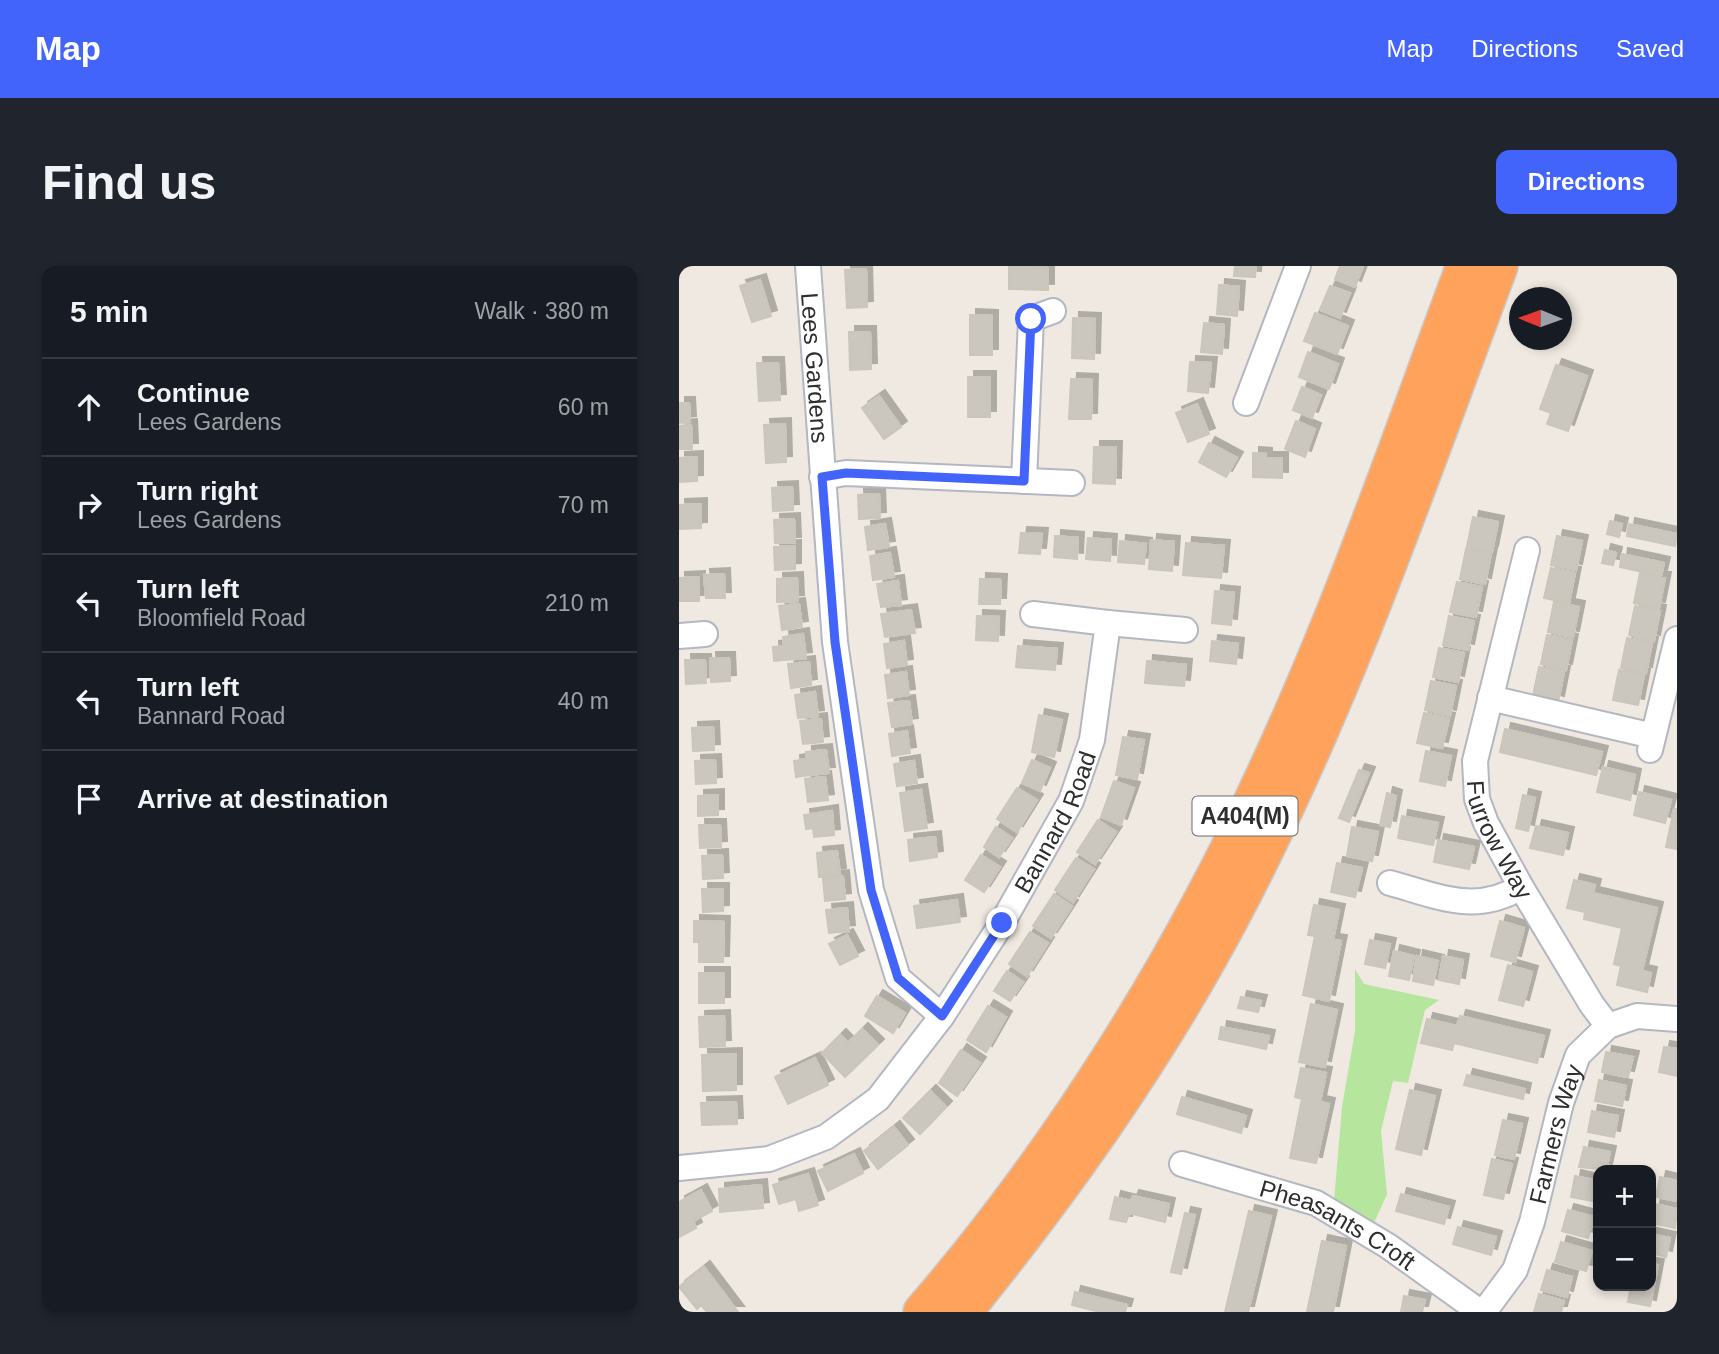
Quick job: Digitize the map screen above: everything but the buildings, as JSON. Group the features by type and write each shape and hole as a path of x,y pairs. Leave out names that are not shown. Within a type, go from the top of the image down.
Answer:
{"highway":[{"name":"A404(M)","path":"922,1312 982,1238 1085,1094 1159,978 1200,905 1274,756 1305,686 1465,266"},
{"name":"A404(M)","path":"963,1312 1047,1205 1128,1088 1234,911 1314,746 1352,658 1499,266"}],"street":[{"name":"Lees Gardens","path":"808,266 822,477 846,473 1072,483"},
{"path":"1246,403 1298,266"},
{"path":"1024,481 1031,319 1053,311"},
{"path":"822,477 835,642 871,890 898,978 942,1016"},
{"name":"Furrow Way","path":"1527,550 1475,761 1477,799 1486,823 1521,887 1592,1005 1608,1026"},
{"path":"1033,614 1185,630"},
{"name":"Bannard Road","path":"679,1168 769,1158 827,1137 878,1099 942,1016 1002,923 1071,801 1092,740 1108,623"},
{"path":"679,636 705,634"},
{"path":"1490,698 1652,743 1677,639"},
{"path":"1390,883 1464,902 1500,900 1521,887"},
{"name":"Farmers Way","path":"1482,1312 1515,1270 1532,1222 1561,1103 1578,1055 1608,1026 1637,1016 1677,1018"},
{"name":"Pheasants Croft","path":"1182,1164 1316,1203 1388,1246 1482,1312"}],"green space":[{"path":"1355,969 1364,984 1439,1000 1425,1010 1408,1083 1393,1081 1381,1131 1387,1194 1369,1234 1333,1213 1342,1107 1355,1031"}],"route":[{"path":"1002,923 942,1016 898,978 871,890 835,642 822,477 846,473 1024,481 1031,319"}]}
